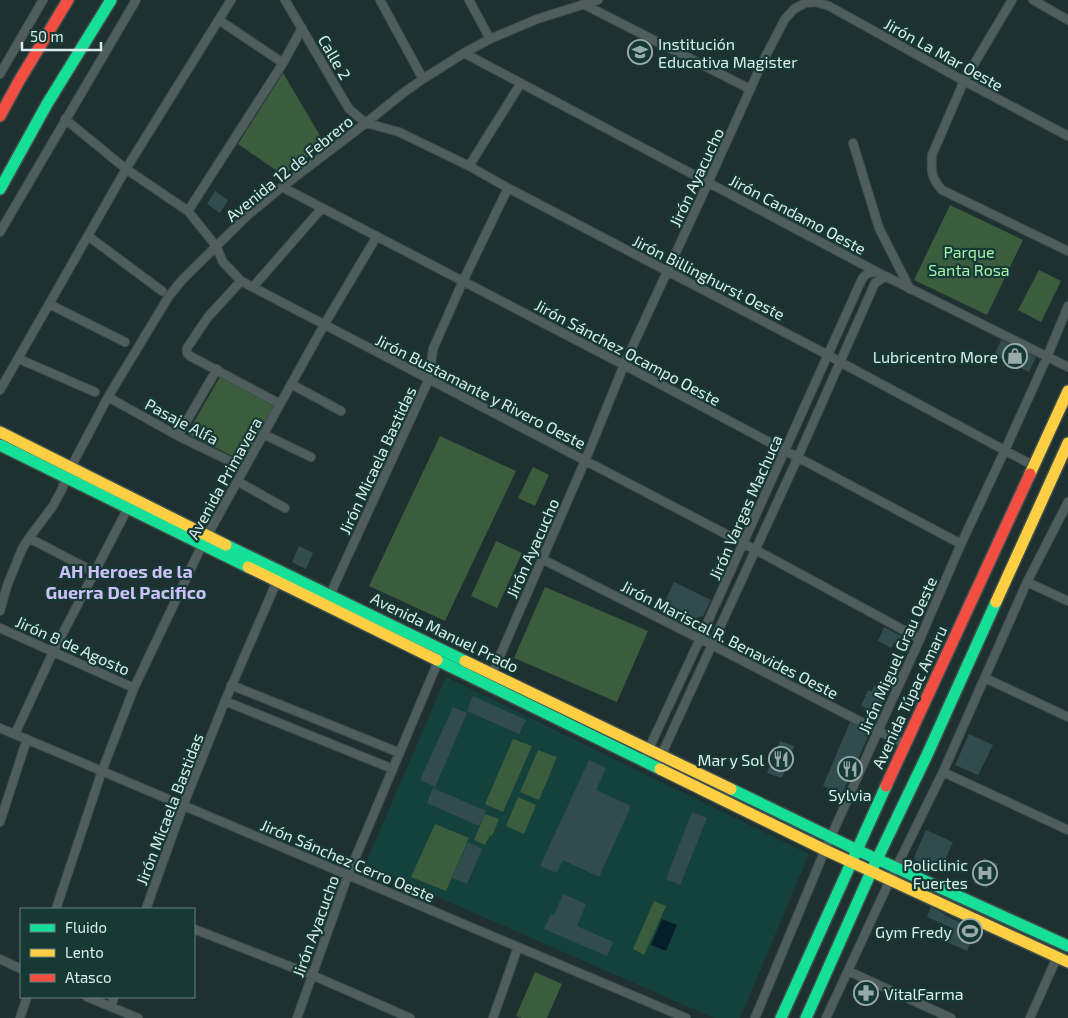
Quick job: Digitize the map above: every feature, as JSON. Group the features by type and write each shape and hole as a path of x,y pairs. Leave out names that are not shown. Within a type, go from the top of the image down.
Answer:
{"main road":[{"path":"0,116 18,82 68,0"},
{"path":"0,189 47,104 111,0"},
{"name":"Avenida Túpac Amaru","path":"781,1018 1068,391"},
{"name":"Avenida Manuel Prado","path":"0,432 69,472 441,655 643,761 871,872 1068,962"},
{"path":"806,1018 1068,443"},
{"name":"Avenida Manuel Prado","path":"0,445 69,472"},
{"name":"Avenida Manuel Prado","path":"205,540 277,581 327,600"},
{"name":"Avenida Manuel Prado","path":"441,655 492,674 831,838 1068,946"}],"street":[{"path":"0,74 2,63 43,0"},
{"path":"0,232 136,0"},
{"path":"0,390 126,169 231,0"},
{"name":"Calle 2","path":"285,0 349,108 366,123"},
{"path":"380,0 423,79"},
{"path":"469,0 490,39"},
{"name":"Avenida 12 de Febrero","path":"0,611 7,586 22,549 62,491 69,472 108,397 169,296 183,279 248,215 402,93 464,53 490,39 537,19 598,0"},
{"path":"1012,0 964,81 932,155 932,176 942,190 1068,251"},
{"path":"1033,0 1068,20"},
{"name":"Jirón La Mar Oeste","path":"804,3 815,2 829,6 1068,136"},
{"name":"Jirón Ayacucho","path":"492,674 586,461 624,365 763,61 785,19 794,9 804,3"},
{"path":"583,4 750,89"},
{"path":"219,20 283,63"},
{"path":"188,211 283,63 302,28"},
{"name":"Jirón Candamo Oeste","path":"464,53 877,272 1068,367"},
{"path":"469,166 521,83"},
{"name":"Jirón Bustamante y Rivero Oeste","path":"65,119 126,169 188,211 216,246 223,262 241,281 743,543 920,640"},
{"name":"Jirón Billinghurst Oeste","path":"366,123 399,132 469,166 1034,466"},
{"path":"853,143 879,228 910,288"},
{"name":"Jirón Sánchez Ocampo Oeste","path":"282,187 624,365 961,544"},
{"name":"Jirón Micaela Bastidas","path":"327,600 429,380 432,349 508,188"},
{"path":"253,287 322,208"},
{"path":"88,236 162,291"},
{"name":"Avenida Primavera","path":"56,908 102,771 134,688 205,540 324,325 377,236"},
{"name":"Jirón Vargas Machuca","path":"643,761 862,279 865,274 877,272"},
{"name":"Jirón Vargas Machuca","path":"656,767 798,457 875,283 888,277"},
{"path":"241,281 208,317 186,348 187,353 280,404"},
{"path":"49,304 125,342"},
{"name":"Jirón Miguel Grau Oeste","path":"755,1018 825,850 920,640 961,544 1047,357 1068,306"},
{"path":"19,358 95,392"},
{"path":"178,436 217,369"},
{"path":"291,384 341,411"},
{"name":"Pasaje Alfa","path":"108,397 178,436 244,468"},
{"path":"263,434 310,457"},
{"path":"237,481 285,508"},
{"path":"826,1018 943,772 1027,582 1068,502"},
{"path":"14,734 53,652 131,503"},
{"path":"29,538 94,572"},
{"name":"Jirón Mariscal R. Benavides Oeste","path":"542,559 906,745"},
{"name":"Jirón Micaela Bastidas","path":"146,908 183,806 231,685 277,581"},
{"path":"1027,582 1068,601"},
{"name":"Jirón 8 de Agosto","path":"0,628 134,688"},
{"name":"Jirón Ayacucho","path":"297,1018 348,875 441,655"},
{"path":"985,678 1068,717"},
{"path":"231,685 400,753"},
{"path":"225,701 393,769"},
{"name":"Jirón Sánchez Cerro Oeste","path":"0,728 686,1018"},
{"path":"0,822 27,739"},
{"path":"943,772 1068,830"},
{"path":"195,929 312,975 410,1018"},
{"path":"492,1018 518,947"},
{"path":"1030,1018 1057,957"},
{"path":"0,959 20,969"},
{"path":"848,971 950,1018"},
{"path":"20,1018 27,998"},
{"path":"88,998 138,1018"},
{"path":"111,1007 114,998"}],"shaded area":[{"path":"446,677 809,854 740,1018 714,1018 365,865"}],"green space":[{"path":"283,73 325,144 283,175 238,144"},
{"name":"Parque Santa Rosa","path":"950,205 1023,240 987,315 914,280"},
{"path":"1039,270 1061,281 1041,322 1018,310"},
{"path":"221,375 276,405 243,461 187,434"},
{"path":"440,436 516,471 445,621 369,586"},
{"path":"533,467 549,475 535,506 518,498"},
{"path":"496,541 522,553 497,608 471,596"},
{"path":"545,587 648,631 617,702 514,658"},
{"path":"513,739 532,746 503,812 485,804"},
{"path":"538,750 557,757 539,800 520,792"},
{"path":"518,797 536,805 524,834 506,826"},
{"path":"485,814 499,819 492,836 490,835 485,845 474,840"},
{"path":"435,824 469,838 446,891 411,877"},
{"path":"654,901 666,906 644,955 633,949"},
{"path":"535,972 562,984 547,1018 522,1018 516,1016"}],"water":[{"path":"662,919 677,925 666,951 651,945"}],"building":[{"path":"215,191 228,200 220,213 207,204"},
{"name":"Lubricentro More","path":"1001,340 1036,357 1029,372 994,355"},
{"path":"299,546 313,553 306,569 292,562"},
{"path":"674,582 711,600 703,616 696,618 664,603"},
{"path":"884,627 911,641 906,649 894,643 891,648 878,641"},
{"path":"875,685 888,691 878,713 861,706 868,690 871,692"},
{"path":"473,696 526,720 519,734 467,711"},
{"path":"453,707 467,713 435,787 420,780"},
{"path":"850,722 867,731 868,737 842,794 823,786"},
{"path":"969,734 993,745 978,775 955,765"},
{"name":"Mar y Sol","path":"780,741 794,746 782,778 767,773"},
{"path":"589,760 606,768 596,790 631,806 599,877 563,860 557,873 540,866"},
{"path":"433,788 486,811 479,826 427,803"},
{"path":"692,812 707,818 680,885 666,879"},
{"path":"926,830 953,842 940,872 916,862 914,859"},
{"path":"468,842 482,849 467,884 452,878"},
{"name":"Policlinic Fuertes","path":"984,858 998,864 987,888 973,883"},
{"path":"563,894 586,904 577,926 613,942 607,956 544,929 551,914 554,915"},
{"path":"931,907 976,929 967,951 944,941 950,927 927,917"},
{"name":"VitalFarma","path":"860,983 878,992 873,1002 855,993"}],"traffic: fast":[{"path":"0,189 47,104 111,0"},
{"path":"0,445 248,567"},
{"path":"226,545 465,661"},
{"path":"806,1018 871,872 927,755 996,602"},
{"path":"437,660 660,769"},
{"path":"781,1018 886,786"},
{"path":"731,789 857,850 1068,946"}],"traffic: slow":[{"path":"1030,474 1068,391"},
{"path":"0,432 226,545"},
{"path":"996,602 1068,443"},
{"path":"248,567 437,660"},
{"path":"465,661 731,789"},
{"path":"660,769 825,850 1068,962"}],"traffic: jam":[{"path":"0,116 68,0"},
{"path":"886,786 1030,474"}],"place":[{"name":"Institución Educativa Magister","path":"640,52"},
{"name":"Lubricentro More","path":"1015,356"},
{"name":"Mar y Sol","path":"781,759"},
{"name":"Sylvia","path":"850,769"},
{"name":"Policlinic Fuertes","path":"985,873"},
{"name":"Gym Fredy","path":"970,931"},
{"name":"VitalFarma","path":"866,993"}],"district":[{"name":"AH Heroes de la Guerra Del Pacifico","path":"126,581"}]}
